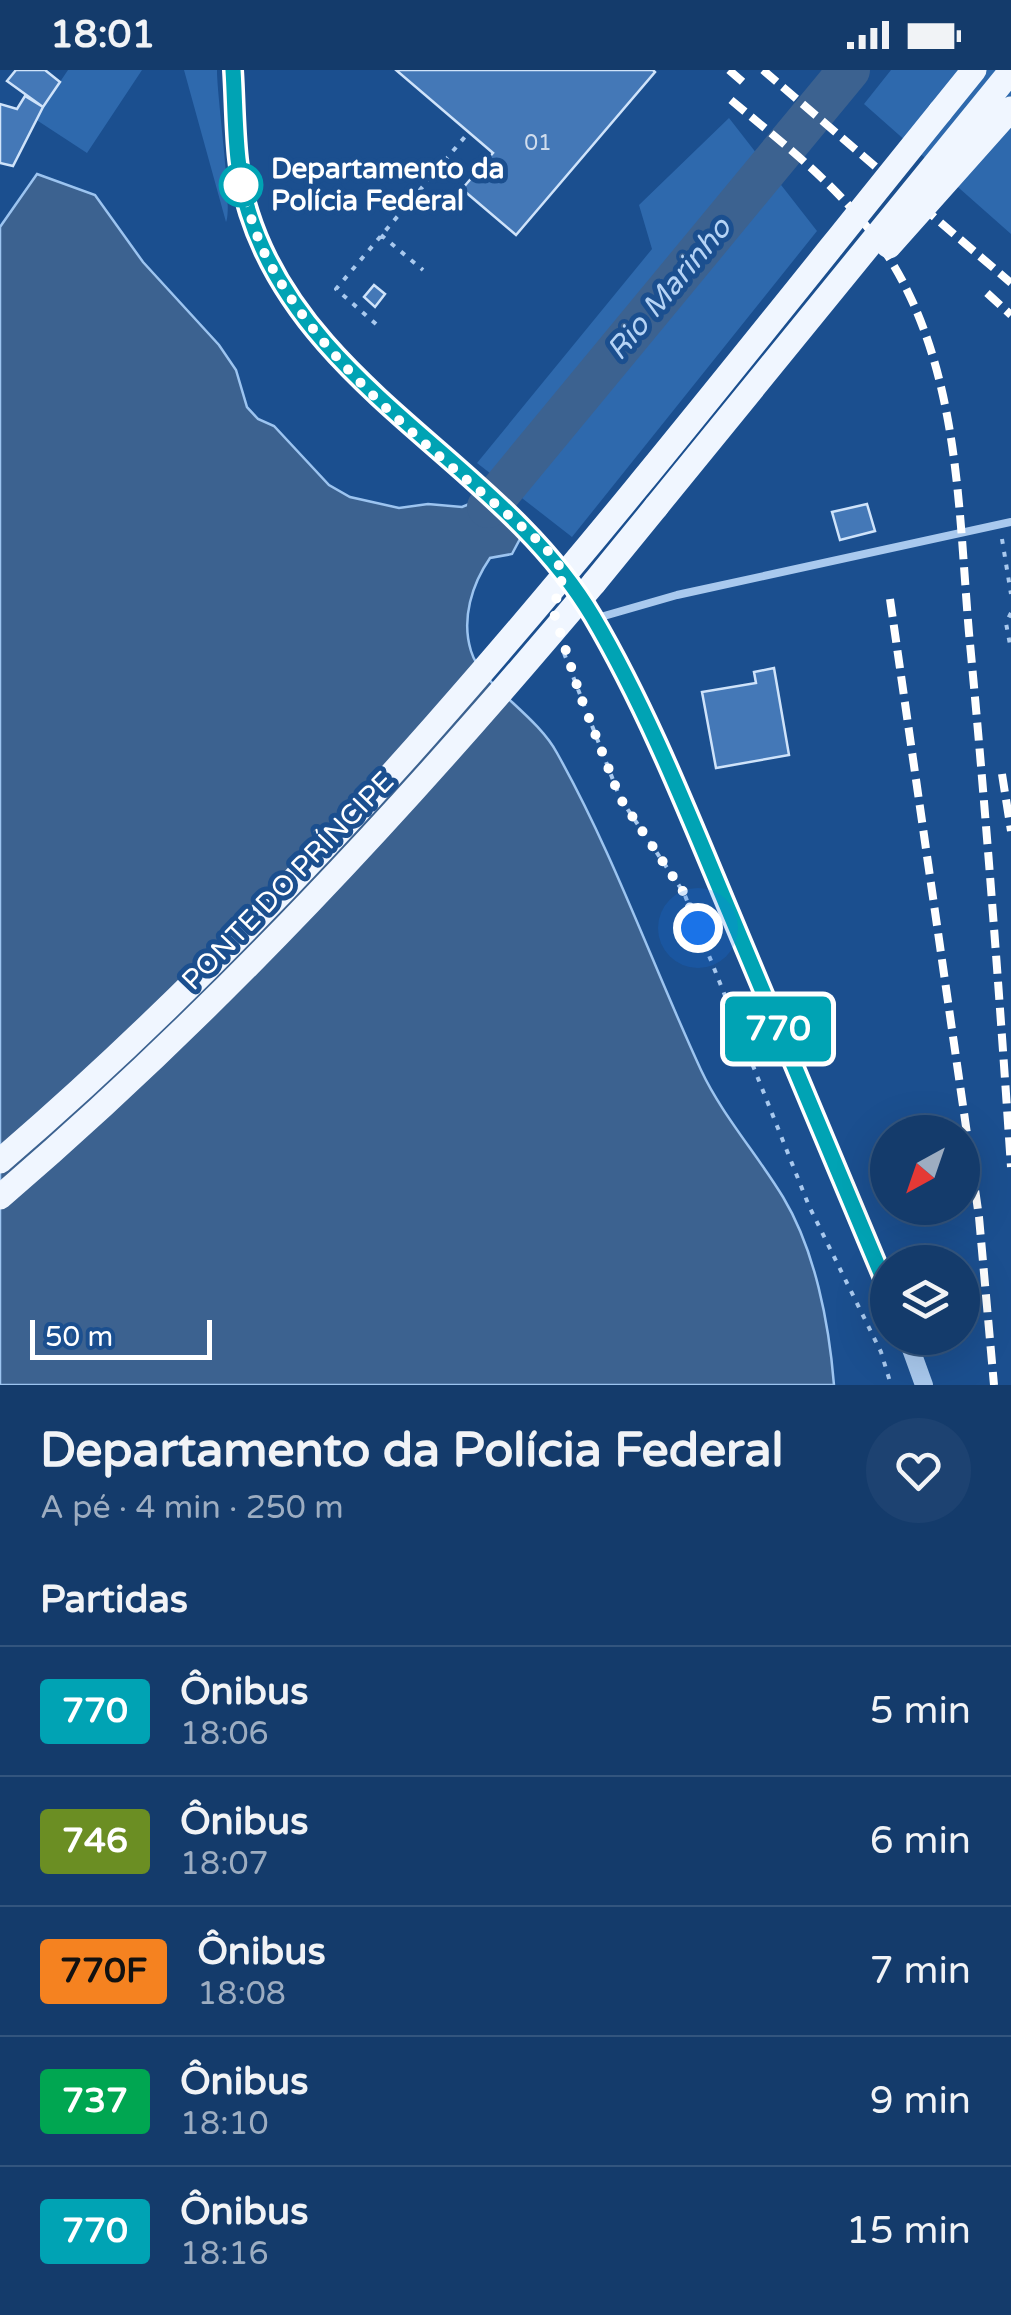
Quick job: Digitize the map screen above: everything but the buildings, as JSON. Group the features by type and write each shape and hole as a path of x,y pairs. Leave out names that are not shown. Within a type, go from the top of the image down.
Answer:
{"main road":[{"name":"PONTE DO PRÍNCIPE","path":"0,1162 173,1004 326,848 461,699 972,70"},
{"path":"656,507 1011,71"},
{"path":"656,507 1011,109"},
{"name":"PONTE DO PRÍNCIPE","path":"0,1198 139,1074 334,880 471,730 656,507"}],"street":[{"path":"233,70 241,184 269,262 336,353 442,456 544,546 594,619 670,772 870,1247"},
{"path":"913,1355 924,1385"}],"lane":[{"path":"594,619 677,595 1011,522"}],"path":[{"path":"376,324 336,289 469,132"},
{"path":"381,236 423,270"},
{"path":"999,525 1011,594"},
{"path":"1011,614 1006,623 1011,650"},
{"path":"562,645 620,798 684,893 824,1244 864,1315 891,1385"}],"shaded area":[{"path":"68,70 142,70 87,153 35,119"},
{"path":"184,70 217,70 228,196 226,222"},
{"path":"891,70 1011,70 1011,234 864,104"},
{"path":"729,118 817,231 572,537 477,463 652,249 639,205"},
{"path":"37,174 95,195 143,262 219,345 236,370 247,407 258,419 274,426 329,485 350,497 399,508 428,504 462,507 479,500 521,537 512,554 490,558 478,579 468,614 471,651 486,676 536,725 557,753 615,870 701,1070 794,1218 819,1288 834,1385 0,1385 0,227"}],"waterway":[{"name":"Rio Marinho","path":"488,507 849,70"}],"railway":[{"path":"729,70 745,84"},
{"path":"763,70 1011,283"},
{"path":"731,100 828,184 870,231 905,286 936,369 959,500 1011,1167"},
{"path":"987,293 1011,315"},
{"path":"890,599 979,1217 994,1385"},
{"path":"1002,774 1011,831"}],"bus line":[{"name":"770","path":"233,70 241,184 269,262 336,353 442,456 544,546 577,590 623,671 670,772 870,1247"}],"place":[{"name":"Departamento da Polícia Federal","path":"241,185"}],"route":[{"path":"241,185 269,262 336,353 442,456 544,546 564,572 555,590 553,610 556,630 580,695 632,822 684,893 698,928"}]}
